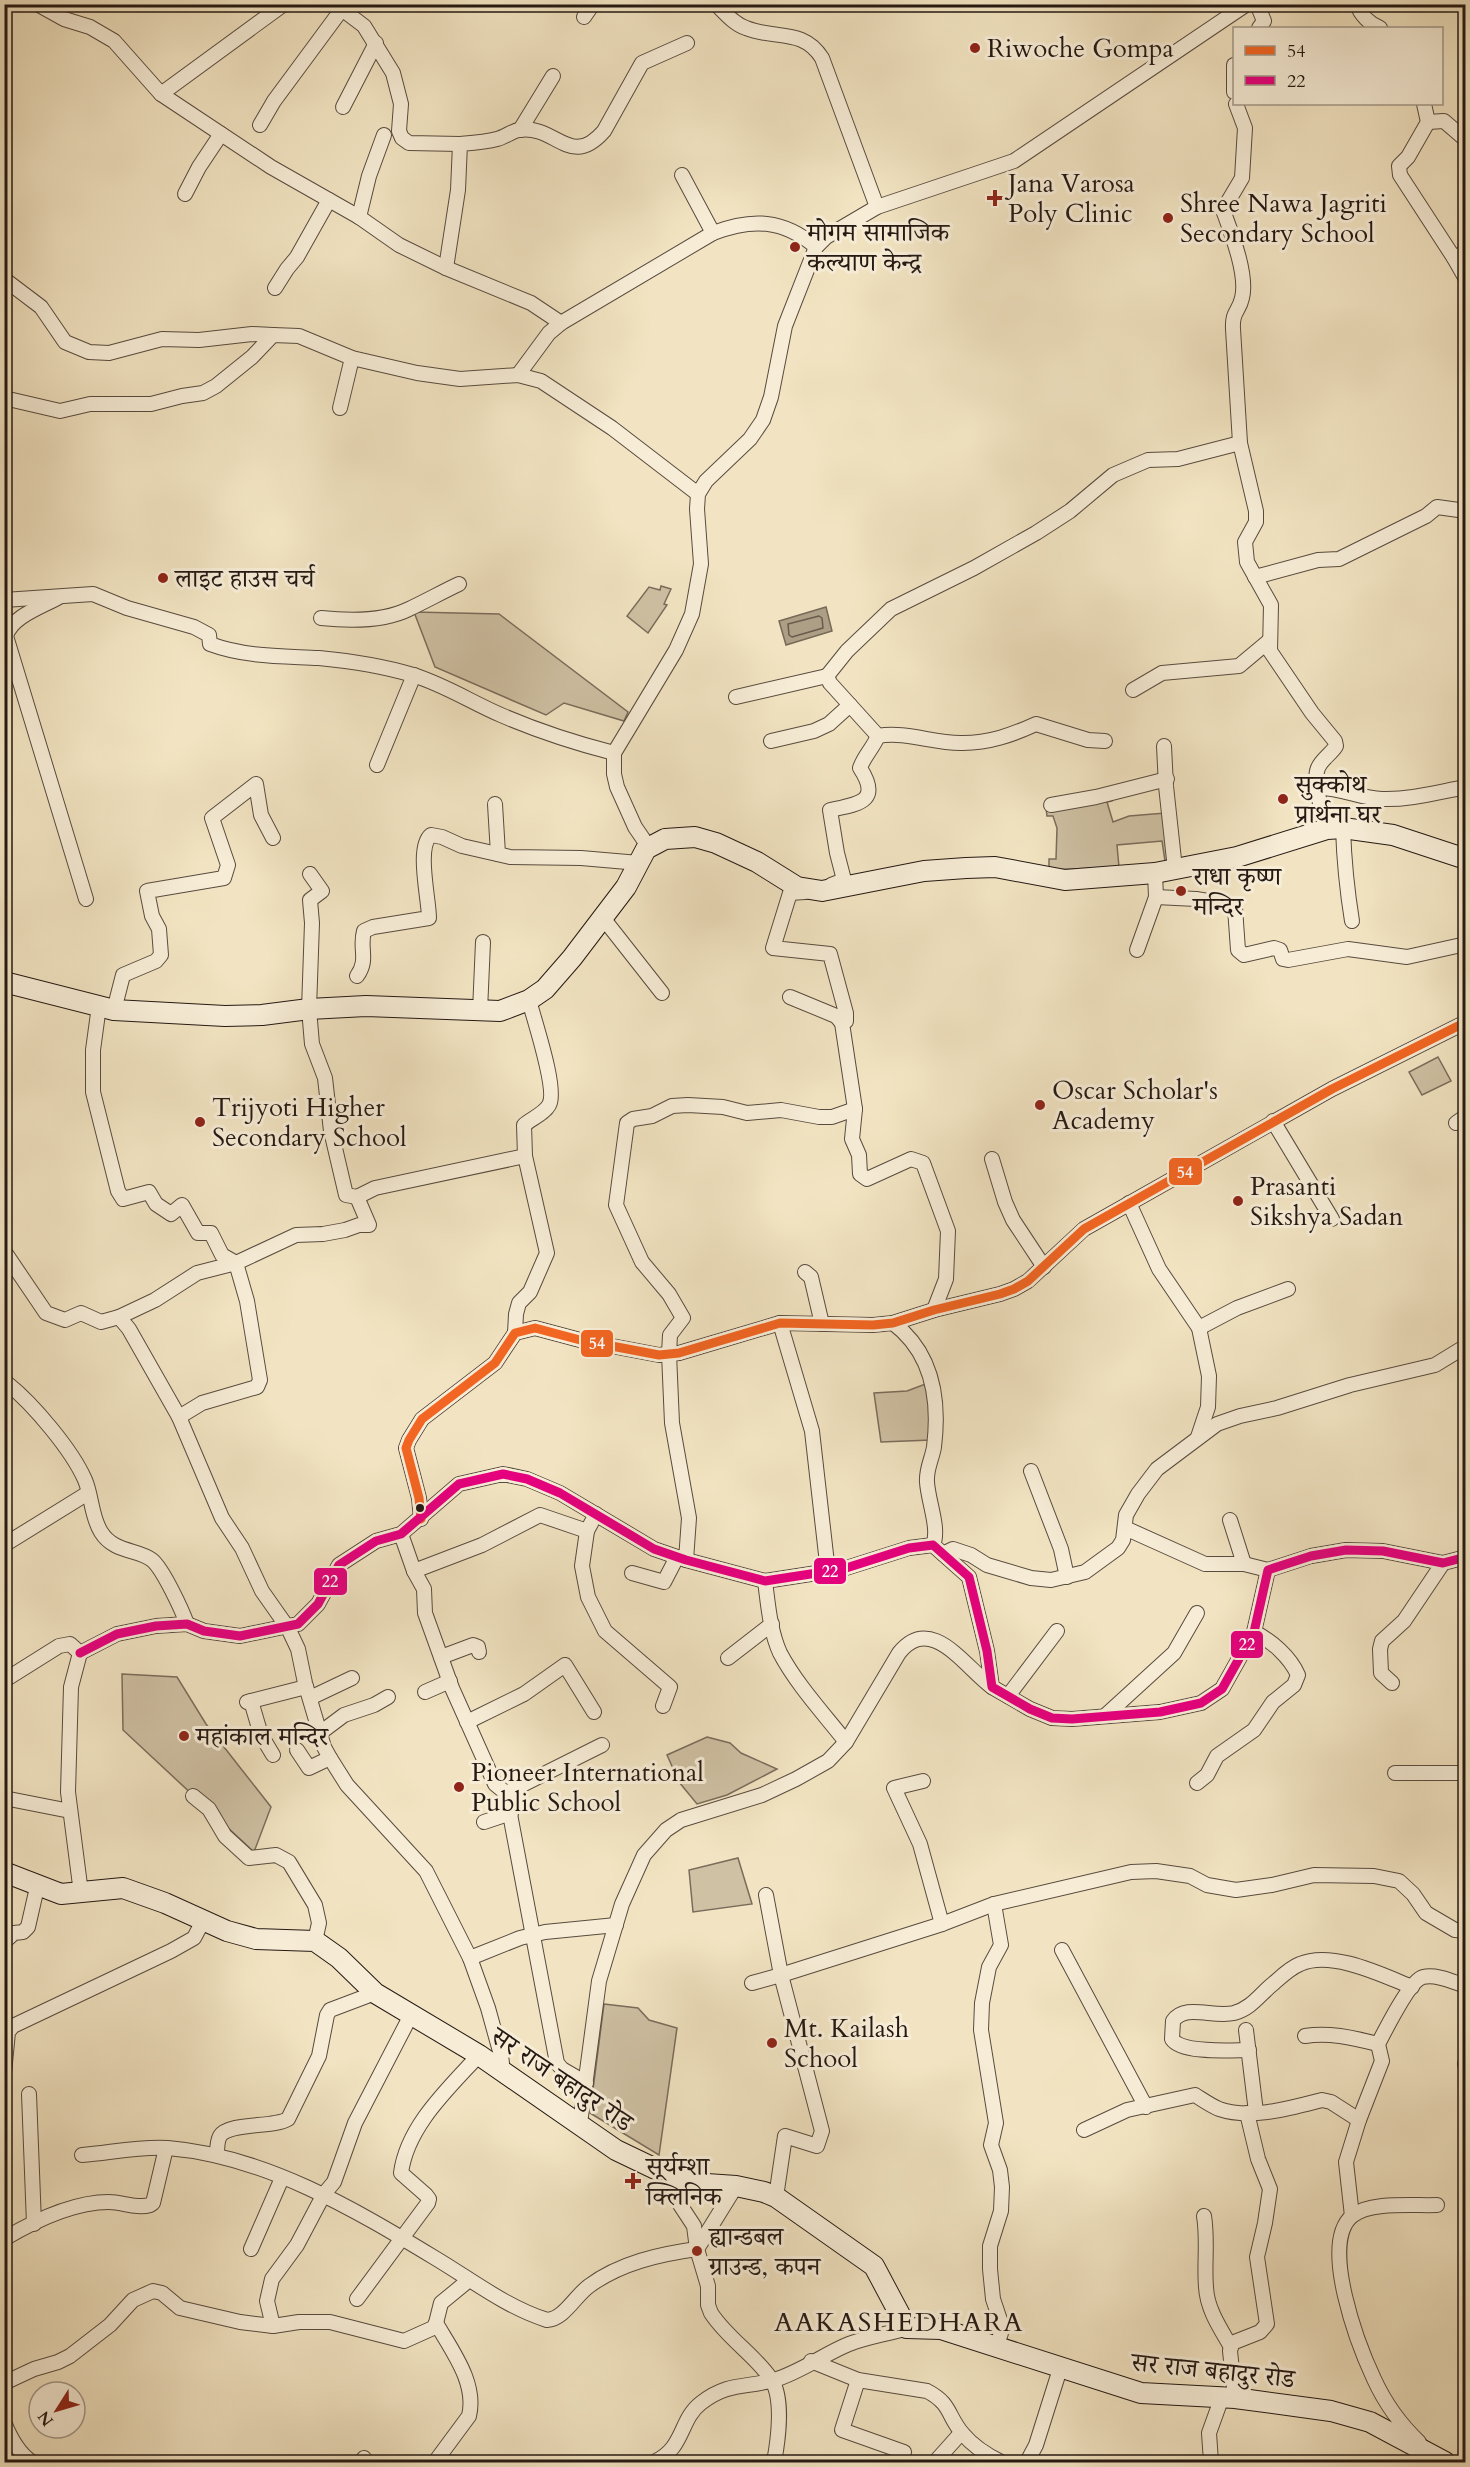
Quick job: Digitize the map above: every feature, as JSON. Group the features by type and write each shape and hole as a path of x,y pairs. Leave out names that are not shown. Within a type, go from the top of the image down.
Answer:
{"street":[{"path":"37,4 64,19 90,27 114,41 161,94 271,167 359,217 399,245 446,268 531,303 561,323"},
{"path":"161,94 284,4"},
{"path":"584,17 593,4"},
{"path":"716,4 743,27 804,39 814,46 822,58 877,207"},
{"path":"644,854 614,774 614,753 676,650 692,614 701,564 698,494 706,481 750,439 764,420 771,397 785,326 816,248 826,237 877,207 1014,161 1247,4"},
{"path":"1257,4 1264,21 1260,27"},
{"path":"1357,4 1359,12 1378,27"},
{"path":"260,125 339,7 364,26 393,73 401,104 399,131 402,138 409,143 460,144 497,139 520,130 533,132 575,148 585,148 597,140 604,131 642,63 687,43"},
{"path":"343,107 376,43"},
{"path":"520,130 553,76"},
{"path":"1236,105 1245,128 1242,178 1223,210 1243,276 1242,298 1233,316 1240,443 1256,511 1256,522 1245,542 1247,562 1271,605 1270,651 1312,713 1335,741 1336,746 1331,754 1318,767 1317,788 1335,829 1343,859 1352,921"},
{"path":"1424,105 1428,122 1408,157 1399,166 1400,175 1460,255 1466,279"},
{"path":"1428,122 1444,122 1466,140"},
{"path":"185,194 199,167 221,134"},
{"path":"359,217 369,176 384,135"},
{"path":"446,268 458,190 460,144"},
{"path":"682,175 713,233"},
{"path":"275,288 286,269 297,257 329,200"},
{"path":"518,375 549,333 561,323 713,233 735,225 770,223 804,237 816,248"},
{"path":"4,279 41,307 65,342 88,352 109,353 162,339 199,340 241,334 299,336 352,358 417,373 460,379 518,375 541,381 612,428 698,494"},
{"path":"4,398 60,411 90,404 151,404 203,393 216,386 252,357 273,335"},
{"path":"340,408 352,358"},
{"path":"736,697 827,676 847,651 891,609 974,568 1036,533 1070,511 1113,475 1148,460 1178,459 1240,443"},
{"path":"1255,577 1318,560 1339,559 1426,516 1437,507 1466,511"},
{"path":"321,618 344,620 392,615 459,584"},
{"path":"4,600 93,594 127,608 194,627 209,635 210,644 238,652 349,661 414,675 448,688 500,714 570,742 614,753"},
{"path":"63,595 15,621 9,627 6,636 86,898"},
{"path":"1133,690 1162,673 1239,666 1269,641"},
{"path":"377,765 414,675"},
{"path":"827,676 828,680 878,736"},
{"path":"771,741 822,728 850,705"},
{"path":"878,736 891,734 962,743 1004,738 1036,724 1088,740 1105,741"},
{"path":"4,982 106,1008 225,1016 366,1006 500,1011 529,1000 545,989 573,958 626,887 644,854 665,838 695,837 716,843 757,862 797,887 820,890 844,880 830,810 861,804 868,796 869,786 860,768 878,736"},
{"path":"1164,746 1175,869"},
{"path":"1051,805 1096,797 1167,779"},
{"path":"179,1418 202,1403 257,1387 260,1380 247,1301 236,1263 222,1255 211,1233 198,1233 182,1205 171,1214 156,1204 149,1192 123,1199 118,1191 93,1092 93,1050 106,1008 123,975 151,964 161,955 159,929 152,916 147,891 224,878 228,865 212,818 256,784 261,814 273,838"},
{"path":"1317,788 1346,790 1366,797 1398,799 1466,787"},
{"path":"495,804 498,854"},
{"path":"842,1023 846,1021 846,1013 830,954 773,948 790,893 820,890 924,871 966,868 995,867 1065,880 1155,873 1237,857 1335,829 1393,835 1466,859"},
{"path":"357,976 363,968 361,941 364,931 373,927 429,918 424,866 425,844 433,835 462,846 533,859 644,854"},
{"path":"1137,950 1156,897 1155,873"},
{"path":"310,874 322,891 310,900 312,923 309,1009 312,1044 325,1077 331,1131 346,1195 357,1197 390,1183 525,1156"},
{"path":"1156,897 1196,899 1232,905 1235,908 1238,950 1244,955 1275,948 1280,950 1283,959 1288,960 1348,949 1407,957 1466,944"},
{"path":"603,918 662,993"},
{"path":"480,1011 483,942"},
{"path":"790,997 836,1016 842,1023 855,1109 852,1138 859,1155 860,1174 867,1179 911,1159 923,1163 930,1177 948,1231 946,1280 934,1310"},
{"path":"421,1519 419,1498 406,1448 409,1440 422,1419 495,1363 515,1333 519,1303 530,1292 547,1252 525,1156 524,1125 534,1116 548,1109 552,1100 551,1082 529,1000"},
{"path":"515,1333 535,1328 659,1355 780,1323 873,1325 893,1323 1014,1289 1044,1267 1084,1229 1351,1078 1466,1022"},
{"path":"632,1573 664,1582 682,1559 689,1518 672,1424 669,1354 670,1335 683,1318 669,1294 642,1262 616,1205 627,1123 633,1119 652,1116 672,1106 688,1105 723,1107 747,1113 781,1110 819,1117 832,1117 855,1109"},
{"path":"1273,1121 1332,1219"},
{"path":"992,1159 1013,1220 1044,1267"},
{"path":"4,1251 46,1312 65,1320 81,1313 101,1322 119,1317 155,1300 197,1273 236,1263 296,1235 323,1234 359,1225 369,1225 357,1197"},
{"path":"1129,1203 1159,1269 1199,1328 1209,1376 1208,1407 1198,1437"},
{"path":"805,1272 811,1277 822,1324"},
{"path":"1199,1328 1238,1308 1288,1289"},
{"path":"119,1317 129,1329 179,1418 222,1518 242,1548 262,1591 288,1628 298,1649 308,1693 330,1758 347,1785 426,1871 470,1958 488,2008 501,2055 503,2072"},
{"path":"780,1323 812,1431 828,1572"},
{"path":"893,1323 916,1346 928,1368 934,1387 935,1429 926,1480 928,1502 938,1550 969,1577 987,1651 992,1686"},
{"path":"81,1893 68,1792 71,1687 80,1653 117,1634 156,1626 187,1624 204,1631 240,1636 288,1628 298,1624 318,1604 339,1565 376,1541 401,1534 459,1484 502,1474 527,1479 554,1490 654,1549 682,1559 765,1581 828,1572 909,1548 953,1549 971,1555 987,1565 1031,1578 1051,1580 1085,1572 1118,1548 1123,1540 1126,1515 1138,1494 1157,1470 1217,1424 1360,1382 1435,1365 1466,1346"},
{"path":"4,1384 8,1384 20,1394 73,1457 86,1482 90,1505 101,1533 115,1546 152,1560 171,1590 187,1624"},
{"path":"1030,1471 1061,1549 1067,1577"},
{"path":"4,1545 88,1493"},
{"path":"596,1514 587,1531 582,1566 588,1597 605,1631 670,1687 663,1706"},
{"path":"414,1571 482,1545 521,1527 540,1515 587,1531"},
{"path":"1230,1520 1244,1564"},
{"path":"1125,1528 1205,1564 1244,1564 1268,1570 1311,1556 1366,1549 1443,1563 1466,1557"},
{"path":"401,1534 414,1571 424,1589 425,1613 450,1681 495,1784 506,1793 557,2063 562,2069 586,2083"},
{"path":"1392,1683 1381,1673 1382,1641 1404,1621 1443,1563"},
{"path":"578,2123 586,2083 598,1981 631,1882 644,1855 666,1830 681,1820 762,1795 828,1761 846,1742 899,1653 907,1643 916,1638 934,1639 945,1645 992,1686 1030,1710 1052,1718 1072,1719 1160,1712 1201,1703 1222,1689 1254,1632 1268,1570"},
{"path":"765,1581 772,1624 780,1652 800,1683 846,1742"},
{"path":"1105,1716 1174,1653 1197,1613"},
{"path":"728,1658 772,1624"},
{"path":"1008,1696 1057,1631"},
{"path":"1197,1783 1207,1775 1217,1756 1254,1730 1273,1702 1294,1685 1298,1675 1293,1665 1266,1638 1254,1632"},
{"path":"4,1672 8,1678 59,1646 70,1644 80,1653"},
{"path":"441,1657 473,1645 478,1647 479,1652"},
{"path":"467,1722 524,1694 565,1665 594,1712"},
{"path":"273,1755 261,1735 249,1702 308,1693 352,1678"},
{"path":"425,1692 450,1681"},
{"path":"320,1733 344,1716 374,1706 388,1697"},
{"path":"506,1793 602,1745"},
{"path":"297,1750 309,1767 330,1758"},
{"path":"1395,1773 1466,1773"},
{"path":"923,1781 894,1788 920,1844 942,1924"},
{"path":"4,1872 38,1883 61,1894 123,1888 204,1919 227,1931 256,1939 315,1941 319,1923 315,1905 290,1862 276,1855 249,1858 225,1836 208,1809 193,1796"},
{"path":"4,1798 70,1811"},
{"path":"484,1822 511,1813"},
{"path":"752,1983 781,1976 942,1924 994,1904 1131,1872 1156,1871 1190,1876 1207,1885 1236,1890 1272,1885 1314,1875 1374,1876 1399,1881 1413,1894 1426,1913 1449,1928 1466,1930"},
{"path":"4,1942 14,1933 23,1932 28,1928 38,1883"},
{"path":"766,1895 781,1976 822,2131 817,2146 785,2136 776,2197"},
{"path":"994,1904 1001,1944 989,1967 982,2003 981,2030 996,2123 991,2145 1000,2170 1002,2187 1001,2211 990,2246 993,2298 1001,2333 996,2348"},
{"path":"4,2073 8,2032 13,2026 171,1951 194,1938 204,1919"},
{"path":"470,1958 520,1938 616,1925"},
{"name":"सर राज बहादुर रोड","path":"315,1941 339,1958 375,1993 479,2055 616,2150 664,2173 692,2182 736,2186 776,2197 874,2266 907,2328 941,2329 1060,2369 1141,2393 1229,2397 1331,2411 1370,2422 1438,2458"},
{"path":"1062,1950 1146,2107"},
{"path":"1249,2050 1207,2050 1178,2045 1173,2039 1173,2021 1183,2013 1196,2011 1224,2015 1247,2009 1290,1969 1302,1963 1323,1960 1368,1970 1412,1987"},
{"path":"1352,2217 1346,2162 1359,2120 1382,2061 1377,2044 1419,1978 1445,1979 1466,1986"},
{"path":"217,2155 219,2138 226,2131 248,2126 280,2124 288,2119 319,2056 330,2010 375,1993"},
{"path":"273,2326 267,2301 268,2288 297,2245 324,2194 334,2182 355,2123 411,2015"},
{"path":"1211,2463 1209,2433 1229,2397 1232,2343 1260,2332 1268,2324 1257,2257 1270,2189 1258,2159 1251,2113 1246,2030"},
{"path":"1305,2036 1322,2033 1342,2035 1377,2044"},
{"path":"357,2299 429,2199 401,2173 410,2141 421,2123 479,2055"},
{"path":"29,2094 34,2223"},
{"path":"1084,2130 1127,2109 1146,2107 1195,2095 1220,2109 1251,2113 1322,2100 1331,2102 1359,2120"},
{"path":"4,2239 34,2223 79,2206 108,2202 150,2205 153,2203 166,2148"},
{"path":"82,2155 166,2148 217,2155 282,2178 324,2194 484,2291 538,2318 552,2320 589,2286 621,2268 667,2253 697,2249"},
{"path":"664,2173 675,2197 694,2226 697,2249 708,2286 708,2305 711,2313 773,2380 779,2409 779,2431 773,2462"},
{"path":"251,2249 282,2178"},
{"path":"697,2249 736,2186"},
{"path":"1437,2205 1381,2206 1366,2209 1352,2217 1346,2225 1338,2251 1341,2279 1347,2303 1373,2378 1402,2426 1438,2458"},
{"path":"1204,2216 1207,2233 1206,2289 1214,2319 1231,2347"},
{"path":"5,2382 70,2356 110,2325 133,2300 153,2291 162,2293 180,2308 240,2322 273,2326 299,2322 330,2322 404,2341 433,2328 441,2303 469,2280"},
{"path":"435,2463 470,2416 471,2411 469,2384 436,2323"},
{"path":"654,2463 670,2452 678,2442 693,2411 715,2393 740,2384 773,2380 851,2344 907,2328"},
{"path":"811,2361 858,2380 927,2391 937,2396 948,2407 961,2433 1001,2463"},
{"path":"1027,2463 1036,2445 1060,2369"},
{"path":"858,2380 842,2430 904,2452"},
{"path":"4,2422 16,2446 32,2463"},
{"path":"935,2463 961,2433"}],"shaded area":[{"path":"661,586 671,589 664,604 667,605 648,633 627,616 649,587 660,590"},
{"path":"414,612 499,614 628,712 624,721 564,703 546,715 435,667"},
{"path":"1111,796 1112,801 1107,802 1113,822 1129,816 1165,813 1170,860 1165,861 1162,841 1117,845 1119,867 1049,870 1049,859 1056,859 1057,828 1053,816 1047,816 1046,808"},
{"path":"1438,1057 1451,1081 1422,1095 1409,1072"},
{"path":"928,1383 931,1440 881,1442 874,1393 907,1391"},
{"path":"122,1674 177,1677 206,1724 271,1807 254,1852 123,1730"},
{"path":"707,1737 730,1743 741,1753 777,1769 727,1795 697,1804 679,1782 667,1755"},
{"path":"738,1858 752,1904 693,1912 689,1870"},
{"path":"604,2004 638,2008 649,2020 677,2028 659,2155 590,2113"}],"water":[{"path":"826,607 832,631 786,645 779,621"}],"transit line":[{"name":"54","path":"421,1519 419,1498 406,1448 409,1440 422,1419 495,1363 515,1333 535,1328 580,1340 659,1355 679,1353 780,1323 873,1325 893,1323 934,1310 1000,1294 1028,1281 1084,1229 1332,1089 1466,1022"},
{"name":"22","path":"80,1653 117,1634 156,1626 187,1624 204,1631 240,1636 298,1624 318,1604 339,1565 376,1541 401,1534 459,1484 503,1474 527,1479 560,1493 654,1549 765,1581 843,1569 909,1548 933,1545 969,1577 987,1651 992,1687 1030,1709 1052,1718 1072,1719 1160,1712 1201,1703 1222,1689 1254,1632 1268,1570 1311,1556 1346,1550 1383,1551 1443,1563 1466,1557"}],"place":[{"name":"Riwoche Gompa","path":"975,48"},
{"name":"Jana Varosa Poly Clinic","path":"995,198"},
{"name":"Shree Nawa Jagriti Secondary School","path":"1168,218"},
{"name":"मोगम सामाजिक कल्याण केन्द्र","path":"795,247"},
{"name":"लाइट हाउस चर्च","path":"163,578"},
{"name":"सुक्कोथ प्रार्थना घर","path":"1283,799"},
{"name":"राधा कृष्ण मन्दिर","path":"1181,891"},
{"name":"Oscar Scholar's Academy","path":"1040,1105"},
{"name":"Trijyoti Higher Secondary School","path":"200,1122"},
{"name":"Prasanti Sikshya Sadan","path":"1238,1201"},
{"name":"महांकाल मन्दिर","path":"184,1736"},
{"name":"Pioneer International Public School","path":"459,1787"},
{"name":"Mt. Kailash School","path":"772,2043"},
{"name":"सूर्यम्शा क्लिनिक","path":"633,2181"},
{"name":"ह्यान्डबल ग्राउन्ड, कपन","path":"697,2251"}],"district":[{"name":"AAKASHEDHARA","path":"899,2322"}]}
